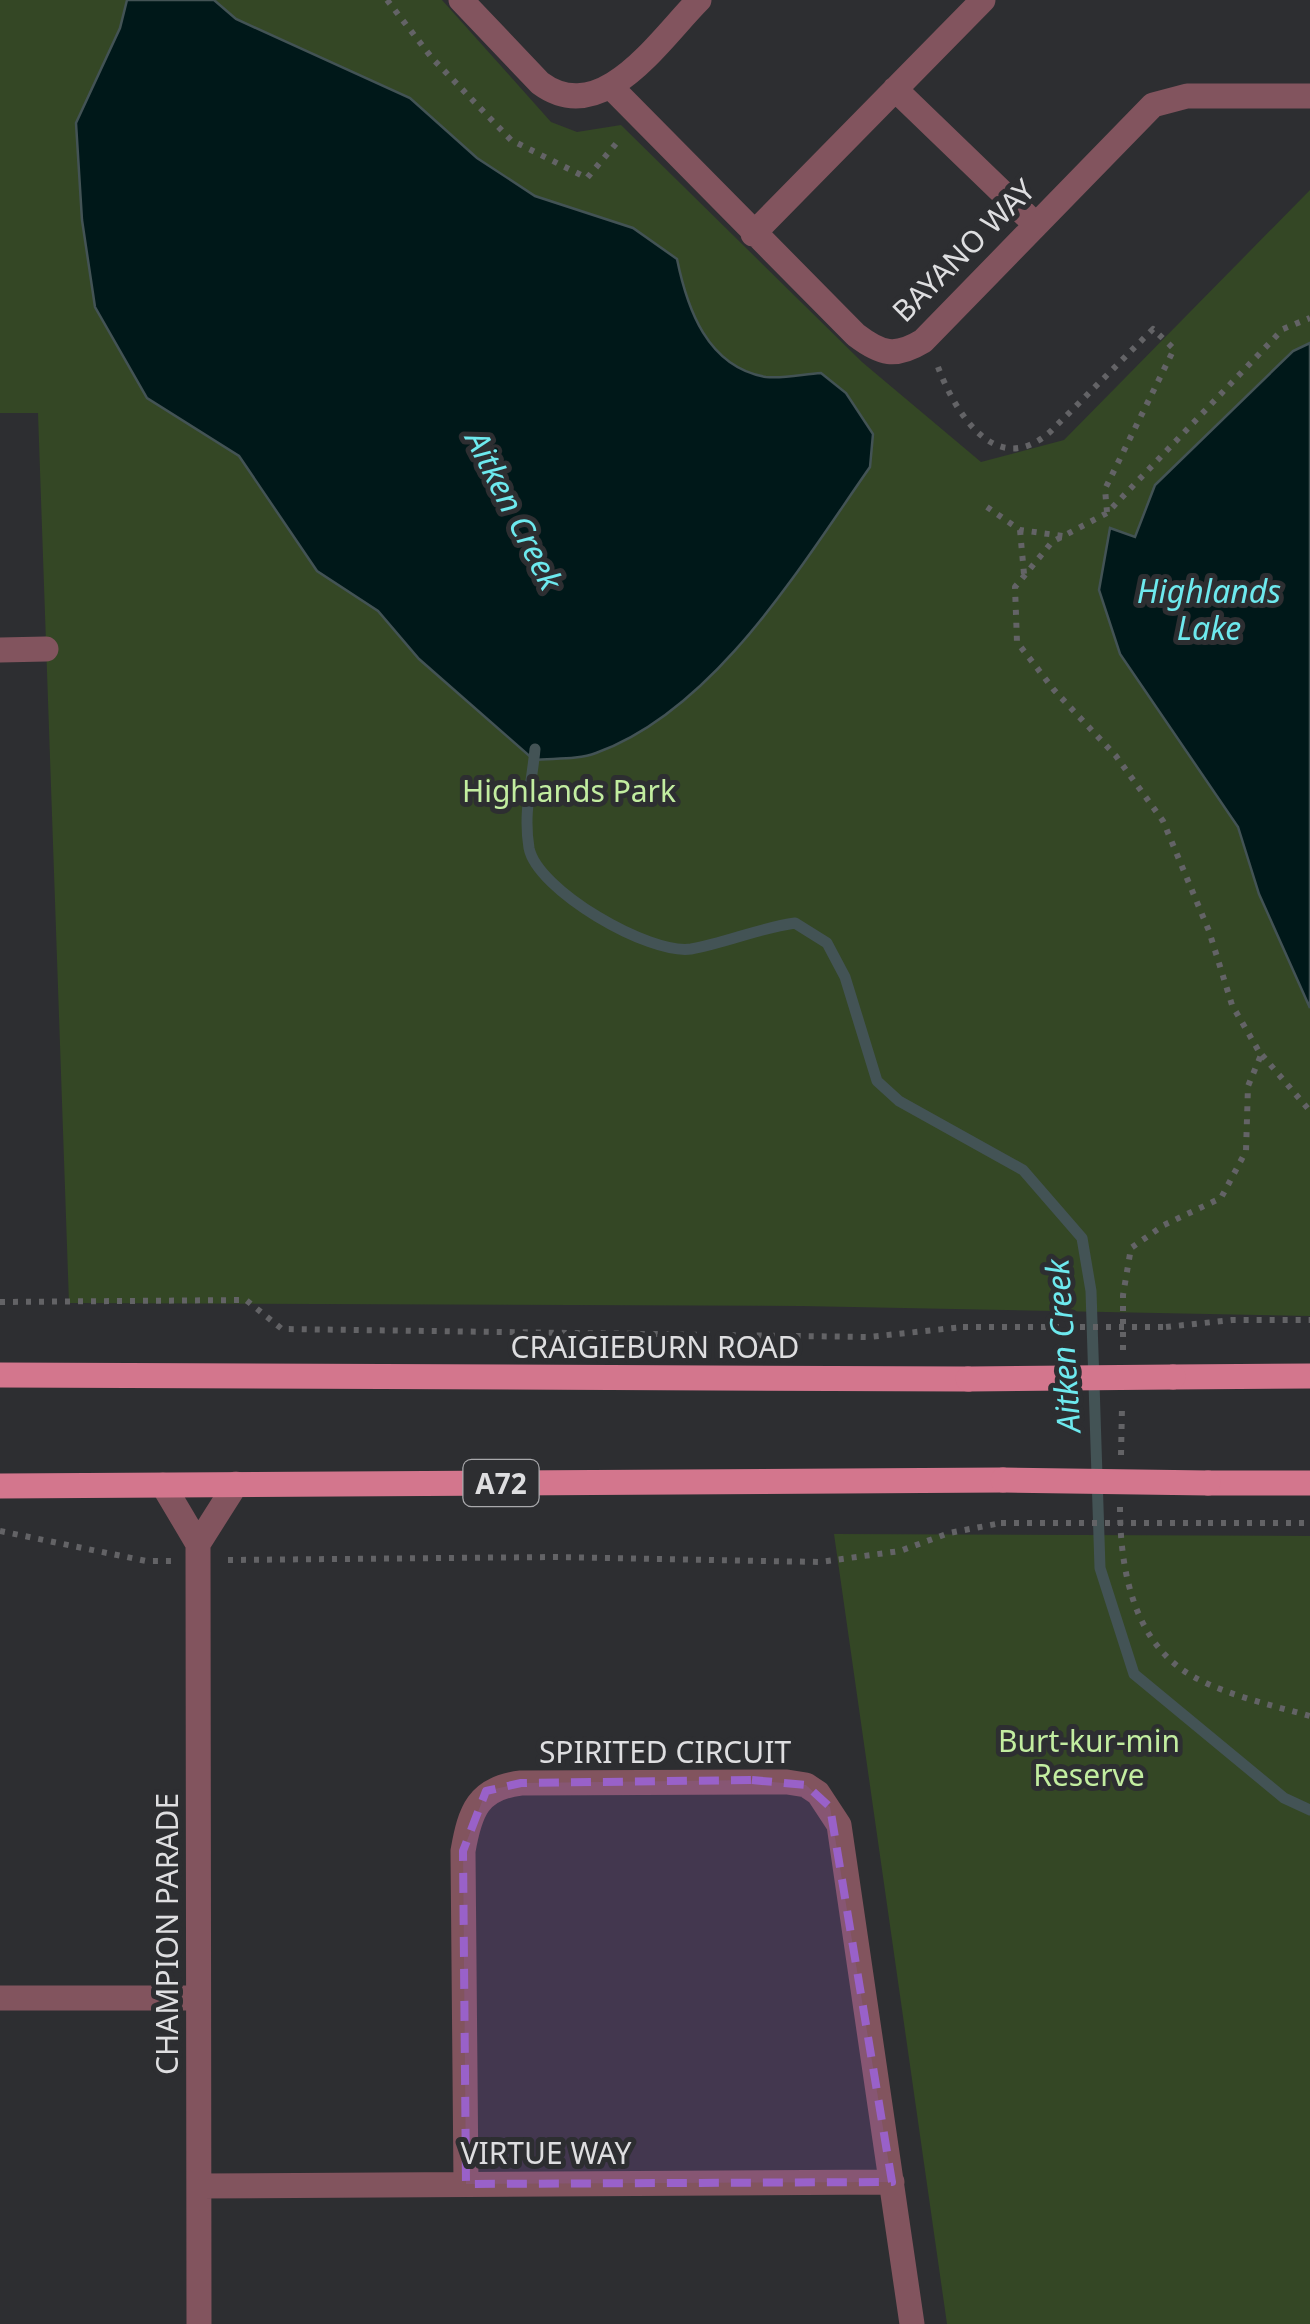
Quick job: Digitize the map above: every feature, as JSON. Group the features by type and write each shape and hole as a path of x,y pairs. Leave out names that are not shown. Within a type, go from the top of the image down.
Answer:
{"main road":[{"name":"CRAIGIEBURN ROAD","path":"0,1375 968,1379 1310,1376"},
{"name":"A72","path":"0,1486 1002,1480 1310,1483"}],"street":[{"path":"461,0 524,70 555,94 582,98 611,87 698,0"},
{"path":"753,234 983,0"},
{"name":"BAYANO WAY","path":"611,87 753,234 875,350 897,354 923,341 1144,113 1163,100 1310,96"},
{"path":"895,90 1035,224"},
{"path":"0,650 46,648"},
{"path":"198,1552 236,1484"},
{"path":"163,1485 198,1552"},
{"name":"CHAMPION PARADE","path":"198,1552 199,2324"},
{"name":"SPIRITED CIRCUIT","path":"466,2184 464,1851 474,1806 486,1792 521,1783 752,1780 806,1785 830,1807 839,1826 912,2324"},
{"path":"0,1998 198,1998"},
{"name":"VIRTUE WAY","path":"199,2186 892,2182"}],"path":[{"path":"386,0 479,110 538,157 586,178 639,118"},
{"path":"1310,318 1283,329 1108,514 1052,542 1016,587 1017,642 1054,690 1116,756 1163,821 1209,930 1232,1005 1262,1055 1310,1110"},
{"path":"923,341 961,418 976,433 998,444 1017,446 1041,440 1153,329 1174,350 1105,490 1108,514"},
{"path":"987,508 1020,530 1063,536"},
{"path":"1020,530 1024,576"},
{"path":"1122,1355 1123,1295 1131,1248 1164,1225 1221,1198 1246,1151 1248,1086 1262,1055"},
{"path":"0,1302 246,1300 282,1330 869,1337 963,1327 1166,1326 1232,1320 1310,1320"},
{"path":"1121,1474 1122,1394"},
{"path":"1120,1494 1120,1554 1145,1630 1180,1669 1250,1699 1310,1716"},
{"path":"0,1531 146,1561 198,1552 820,1562 900,1552 948,1533 1001,1523 1310,1523"}],"highlighted area":[{"path":"752,1780 806,1785 830,1807 892,2182 466,2184 463,1851 486,1791 521,1783"}],"green space":[{"name":"Highlands Park","path":"0,0 442,0 551,122 577,132 621,125 862,362 981,462 1064,440 1310,190 1310,1316 801,1306 69,1303 38,413 0,413"},
{"name":"Burt-kur-min Reserve","path":"834,1534 1310,1536 1310,2324 947,2324"}],"water":[{"path":"127,0 214,0 236,19 410,98 477,158 535,196 633,228 677,259 687,297 703,333 729,361 766,377 821,373 846,393 873,434 870,467 751,631 717,670 679,704 639,732 596,753 534,760 419,659 378,611 317,571 239,456 147,398 95,307 82,220 76,123 120,28"},
{"name":"Highlands Lake","path":"1310,343 1310,1008 1259,894 1238,827 1120,654 1099,590 1110,528 1135,537 1155,485 1293,351"}],"waterway":[{"name":"Aitken Creek","path":"535,749 527,835 537,865 552,882 623,931 672,948 691,949 795,923 827,943 845,977 877,1081 899,1101 1023,1170 1082,1238 1091,1291 1100,1568 1134,1674 1284,1798 1310,1810"}]}
